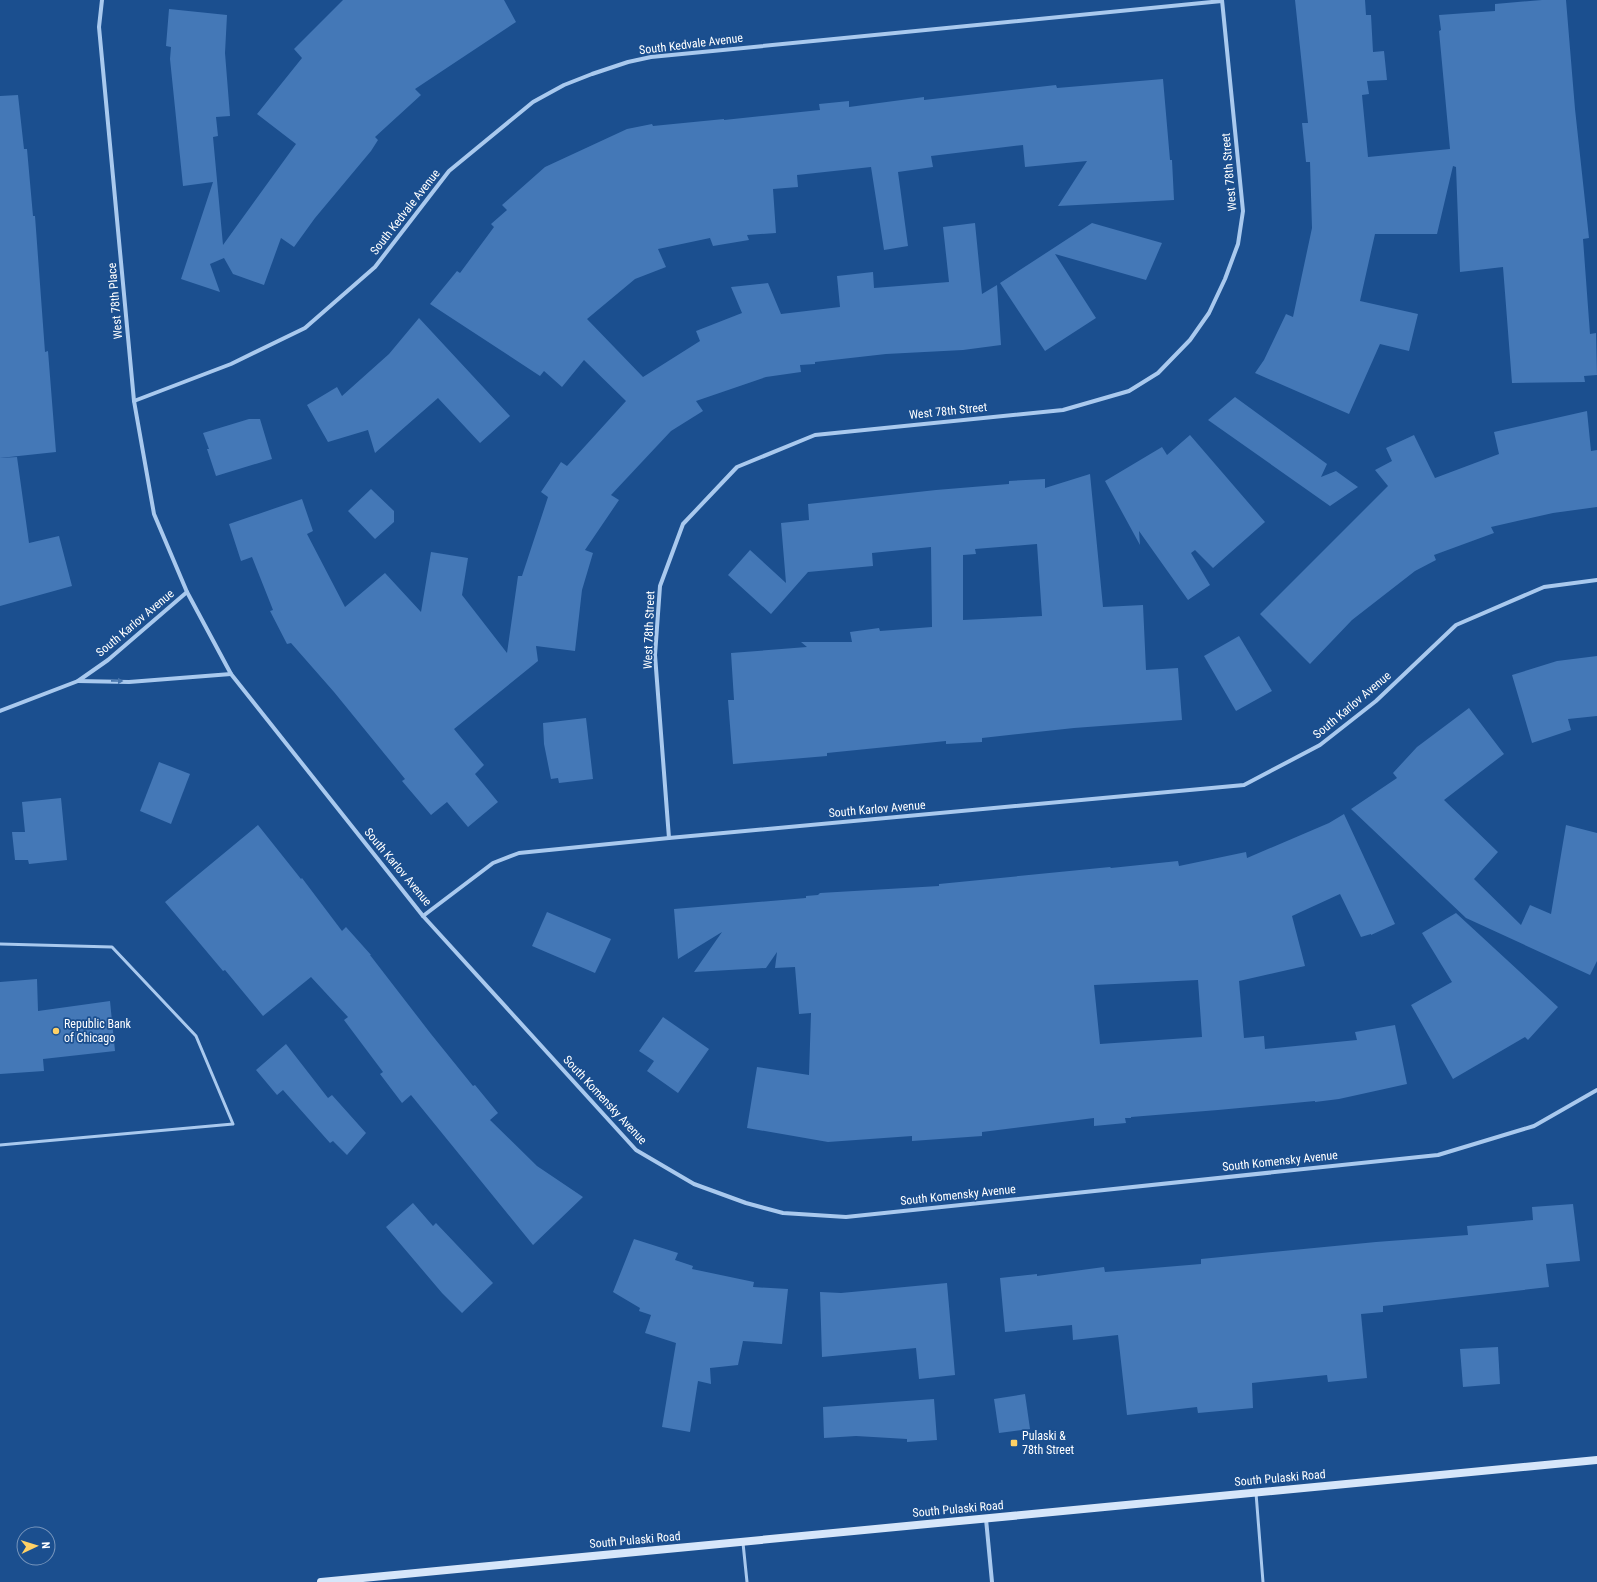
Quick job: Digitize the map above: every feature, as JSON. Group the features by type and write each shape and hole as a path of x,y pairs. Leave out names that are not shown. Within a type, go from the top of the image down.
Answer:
{"main road":[{"name":"South Pulaski Road","path":"321,1582 1597,1460"}],"street":[{"name":"West 78th Place","path":"102,0 99,27 134,401 154,514 187,592"},
{"name":"South Kedvale Avenue","path":"134,401 231,364 305,328 375,267 449,171 533,102 564,85 592,74 628,62 651,57 1222,1"},
{"name":"West 78th Street","path":"669,838 655,655 660,586 683,524 737,467 815,435 1063,410 1129,391 1158,373 1190,340 1209,313 1225,279 1238,244 1243,211 1222,1"},
{"name":"South Karlov Avenue","path":"0,711 78,681 108,660 187,592 231,674 423,916 494,864 519,853 1244,785 1320,745 1376,701 1456,625 1544,587 1597,580"},
{"name":"South Karlov Avenue","path":"78,681 129,682 231,674"},
{"name":"South Komensky Avenue","path":"423,916 636,1150 694,1184 783,1213 846,1217 1438,1154 1534,1126 1597,1090"},
{"path":"986,1518 992,1582"}],"lane":[{"path":"0,944 112,947 196,1036 233,1124 0,1144"},
{"path":"1256,1493 1263,1582"},
{"path":"743,1542 747,1582"}],"building":[{"path":"343,0 504,0 516,22 415,89 421,95 375,137 378,140 371,151 315,218 294,247 281,238 264,285 233,274 224,258 210,264 220,292 181,279 213,182 183,186 170,59 171,47 166,46 169,9 227,15 225,53 230,116 216,117 218,136 213,137 223,245 296,144 257,114 302,58 294,49"},
{"path":"1295,0 1365,0 1366,15 1371,15 1373,52 1384,51 1387,80 1367,81 1369,94 1362,95 1368,157 1450,149 1439,31 1441,30 1439,15 1495,11 1495,4 1542,0 1566,0 1575,109 1589,238 1583,239 1590,334 1596,333 1597,375 1584,376 1585,382 1512,383 1503,267 1460,272 1456,167 1453,166 1437,234 1375,234 1360,301 1418,314 1409,351 1380,344 1349,414 1255,373 1264,360 1286,314 1293,317 1312,228 1310,162 1306,162 1302,123 1308,123"},
{"path":"1163,79 1170,160 1172,160 1174,200 1058,206 1087,161 1025,167 1023,145 931,156 933,167 898,172 908,246 884,250 871,167 797,175 798,187 773,189 776,233 747,235 749,240 713,246 710,238 658,249 666,267 635,279 587,319 643,377 700,341 696,331 742,313 731,287 768,283 781,314 840,307 837,276 873,272 874,288 949,282 943,227 975,223 982,294 997,285 1001,345 963,350 886,354 815,362 815,364 800,365 801,372 766,377 696,401 703,411 671,431 611,495 619,500 585,550 593,553 582,590 575,651 536,646 538,661 454,729 484,765 475,774 498,802 468,827 447,802 431,815 402,781 405,779 334,692 291,643 287,644 270,611 273,610 252,557 241,561 229,524 302,499 313,531 307,534 345,607 385,573 421,612 431,552 468,558 462,595 507,653 518,576 522,576 548,497 541,492 561,462 567,466 626,401 584,360 562,387 544,371 540,376 430,304 457,271 460,273 494,227 491,224 507,210 502,205 545,167 627,129 652,124 653,126 820,110 819,104 849,101 849,107 924,97 924,100 1056,85 1057,88"},
{"path":"18,95 24,149 27,149 33,216 35,216 45,352 48,351 56,452 0,458 0,96"},
{"path":"1092,223 1162,243 1146,280 1055,254 1096,318 1045,351 1000,283"},
{"path":"419,318 510,416 480,443 438,398 375,453 368,430 328,442 307,405 337,387 342,396 389,354"},
{"path":"1235,397 1327,464 1321,477 1336,471 1358,487 1330,506 1208,420"},
{"path":"1587,411 1591,451 1597,450 1597,507 1553,513 1491,527 1494,533 1434,555 1436,560 1415,571 1352,620 1310,664 1260,614 1388,486 1375,470 1392,461 1386,448 1414,435 1435,478 1499,454 1494,432"},
{"path":"249,419 260,419 272,459 216,476 203,433"},
{"path":"1190,435 1265,522 1213,568 1195,550 1191,553 1210,585 1188,600 1139,531 1140,545 1105,481 1162,447 1167,455"},
{"path":"17,457 29,543 59,536 72,586 0,606 0,458"},
{"path":"1090,474 1103,607 1143,605 1146,670 1178,668 1182,720 1074,728 982,738 982,742 946,744 946,741 827,753 827,756 733,764 728,700 734,700 731,653 807,647 801,642 852,642 850,632 879,628 880,631 932,627 931,547 872,553 873,566 808,572 771,614 728,575 750,550 786,583 781,523 809,520 808,504 936,490 1009,484 1009,481 1045,479 1045,488","holes":["1037,544 1042,616 963,620 963,555 976,554 975,549"]},
{"path":"371,489 394,511 394,522 375,539 348,511"},
{"path":"1239,636 1272,691 1236,711 1204,656"},
{"path":"1597,656 1597,716 1568,719 1571,730 1532,743 1512,675 1557,661"},
{"path":"1469,708 1504,754 1444,800 1498,852 1474,879 1521,925 1530,905 1551,914 1566,825 1597,833 1597,961 1590,975 1466,918 1351,809 1397,778 1393,773 1417,747"},
{"path":"586,718 593,779 559,783 558,778 551,779 544,744 543,723"},
{"path":"159,762 190,774 171,824 140,811"},
{"path":"61,798 67,860 29,864 28,860 15,860 12,832 25,832 22,802"},
{"path":"1344,814 1395,924 1371,935 1361,937 1340,894 1292,916 1305,966 1239,981 1244,1038 1264,1036 1265,1049 1357,1040 1355,1032 1395,1025 1407,1084 1339,1099 1131,1117 1125,1118 1126,1123 1094,1126 1094,1118 982,1132 982,1136 912,1141 912,1136 828,1142 747,1128 757,1067 809,1075 811,1013 799,1014 795,967 775,968 777,952 766,968 694,972 722,932 678,959 674,909 806,898 806,896 818,895 820,893 939,886 939,884 1178,861 1179,866 1246,852 1247,858 1329,823","holes":["1198,980 1202,1037 1100,1044 1094,985"]},
{"path":"258,825 301,879 302,878 342,931 346,927 371,955 431,1034 473,1086 475,1085 498,1113 490,1120 537,1166 583,1197 533,1245 411,1095 402,1103 380,1074 383,1072 344,1020 348,1017 311,977 263,1016 165,902"},
{"path":"547,912 611,939 595,973 532,946"},
{"path":"1456,913 1558,1007 1528,1040 1525,1037 1453,1079 1411,1005 1452,982 1422,933"},
{"name":"Republic Bank of Chicago","path":"37,979 38,1011 110,1001 115,1051 43,1059 44,1071 0,1074 0,982"},
{"path":"663,1017 709,1049 678,1093 647,1071 654,1061 639,1051"},
{"path":"286,1044 328,1098 332,1095 366,1133 347,1155 333,1141 330,1143 283,1090 277,1095 256,1070"},
{"path":"413,1203 433,1226 436,1223 493,1283 462,1313 442,1293 386,1227"},
{"path":"1573,1204 1580,1261 1546,1264 1549,1287 1383,1306 1383,1312 1361,1314 1367,1378 1328,1382 1327,1375 1252,1383 1253,1408 1198,1413 1197,1407 1127,1415 1118,1335 1073,1340 1072,1325 1005,1332 1000,1278 1037,1274 1037,1276 1104,1267 1105,1272 1201,1264 1201,1259 1376,1242 1468,1235 1467,1226 1533,1220 1532,1207"},
{"path":"634,1239 678,1253 675,1260 693,1266 692,1269 754,1282 753,1287 788,1289 782,1344 743,1341 738,1365 710,1368 711,1384 698,1381 690,1432 662,1427 676,1343 645,1333 651,1315 639,1311 640,1308 613,1292"},
{"path":"947,1283 955,1375 919,1379 916,1348 822,1357 820,1292 841,1293"},
{"path":"1498,1347 1500,1384 1463,1387 1460,1349"},
{"path":"1025,1394 1030,1429 999,1433 994,1399"},
{"path":"934,1399 937,1440 907,1442 907,1439 856,1436 824,1438 823,1407"}],"place":[{"name":"Republic Bank of Chicago","path":"56,1031"},
{"name":"Pulaski & 78th Street","path":"1014,1443"}]}
